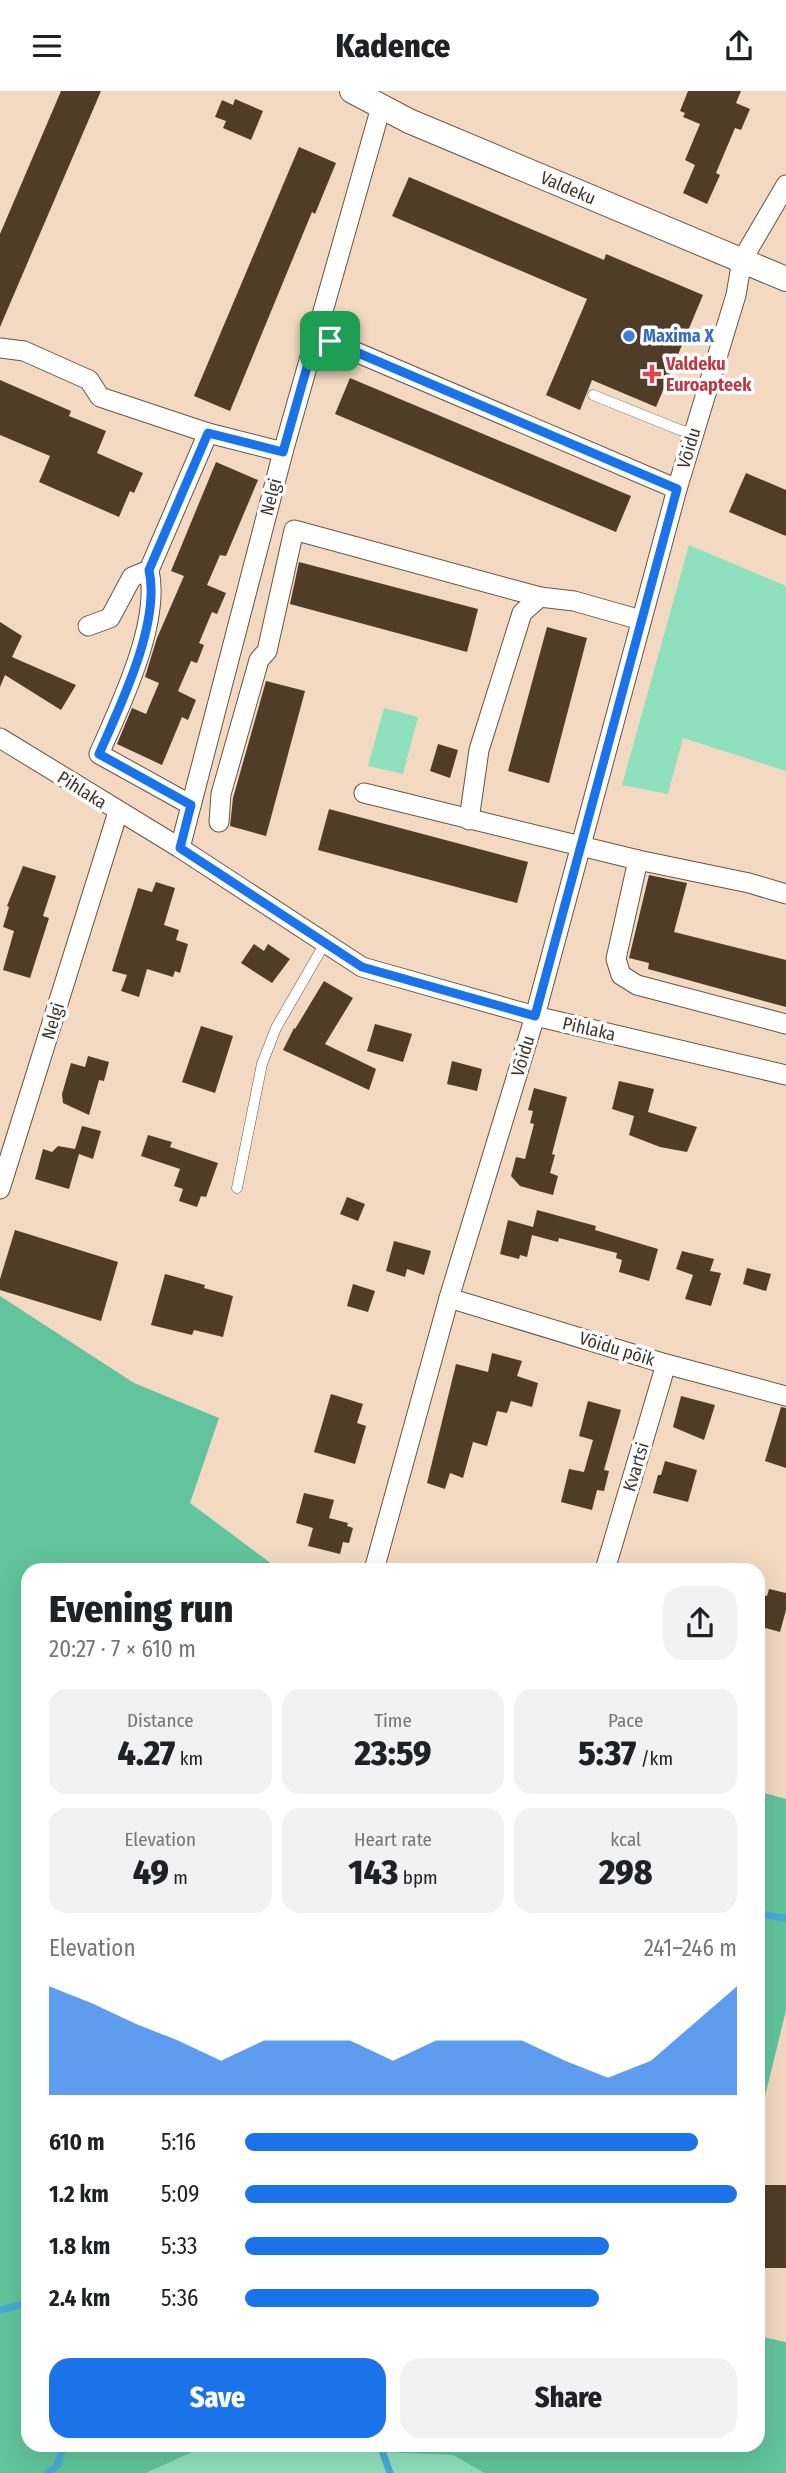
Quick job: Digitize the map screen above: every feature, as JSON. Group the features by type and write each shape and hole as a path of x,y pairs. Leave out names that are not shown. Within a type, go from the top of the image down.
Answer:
{"street":[{"name":"Valdeku","path":"352,91 409,121 786,279"},
{"name":"Nelgi","path":"180,848 283,452 381,107"},
{"name":"Võidu","path":"376,1563 449,1298 535,1016 677,489 736,295 742,260 786,185"},
{"path":"316,335 677,489"},
{"path":"0,348 24,351 89,380 100,397 208,433 283,452"},
{"path":"191,805 99,754 129,685 142,642 153,589 149,570 208,433"},
{"path":"219,822 221,794 259,660 267,651 294,530 540,597 574,601 641,620"},
{"path":"88,626 110,618 132,577 149,570"},
{"path":"469,820 479,750 522,613 540,597"},
{"name":"Pihlaka","path":"0,738 180,848 362,967 535,1016 786,1075"},
{"path":"365,793 580,848 749,883 786,894"},
{"name":"Nelgi","path":"0,1189 118,812"},
{"path":"638,860 616,959 621,975 637,985 786,1024"},
{"name":"Võidu põik","path":"449,1298 666,1364 786,1396"},
{"name":"Kvartsi","path":"607,1563 666,1364"}],"lane":[{"path":"593,395 680,430 694,433"},
{"path":"237,1188 262,1064 276,1028 325,943"}],"green space":[{"path":"689,545 786,586 786,771 683,738 668,794 622,785"},
{"path":"384,708 418,717 403,774 368,766"},
{"path":"0,1296 134,1383 219,1418 190,1503 271,1563 21,1563 21,2452 192,2452 146,2473 0,2473"},
{"path":"765,1793 786,1799 786,2010 765,2096"},
{"path":"765,2338 786,2342 786,2473 484,2473 453,2455 380,2452 765,2452"},
{"path":"192,2452 380,2452 453,2455 484,2473 146,2473"}],"building":[{"path":"61,91 101,91 0,327 0,234"},
{"path":"688,91 741,91 736,103 750,109 741,130 735,128 716,173 720,175 707,204 683,193 695,165 685,160 700,124 683,117 685,113 680,111"},
{"path":"235,99 263,111 251,140 223,128 226,121 215,117 222,100 233,105"},
{"path":"299,147 336,163 315,214 312,212 230,411 194,396"},
{"path":"409,177 604,260 606,254 703,295 656,407 592,380 580,410 546,395 587,299 392,216"},
{"path":"350,378 631,496 616,532 335,414"},
{"path":"0,380 71,411 69,416 106,431 97,453 143,473 134,493 130,491 119,517 39,482 50,456 0,435"},
{"path":"216,462 258,480 226,556 220,555 207,585 226,593 217,614 212,612 199,643 204,645 197,663 191,661 178,691 196,700 188,720 182,717 162,765 117,744 132,708 146,714 159,683 145,677 157,638 184,576 171,571"},
{"path":"746,473 786,490 786,536 729,512"},
{"path":"299,562 478,609 467,652 290,604"},
{"path":"0,622 22,636 12,657 76,685 61,710 5,675 0,687"},
{"path":"547,627 587,638 549,783 508,771"},
{"path":"266,681 305,691 266,836 230,826 233,798"},
{"path":"438,744 458,750 450,778 430,771"},
{"path":"329,809 528,862 517,903 318,850"},
{"path":"23,866 56,876 43,916 49,918 30,978 3,970 14,931 3,927 9,907 7,906"},
{"path":"649,875 687,883 674,932 786,960 786,1007 648,969 649,963 629,958"},
{"path":"156,882 175,888 164,925 179,930 176,940 188,944 180,973 175,971 173,977 147,969 139,997 121,991 127,975 112,971 138,888 152,892"},
{"path":"254,944 264,951 268,944 290,959 272,983 241,963"},
{"path":"324,981 353,998 325,1044 376,1069 369,1090 283,1050"},
{"path":"375,1024 412,1034 403,1062 367,1051"},
{"path":"201,1026 233,1036 215,1093 182,1082"},
{"path":"88,1056 109,1062 104,1081 99,1080 89,1115 63,1103 62,1094 71,1063 85,1067"},
{"path":"452,1061 482,1069 477,1091 447,1084"},
{"path":"619,1081 654,1089 648,1112 697,1127 687,1152 660,1147 629,1135 634,1116 612,1109"},
{"path":"534,1088 567,1097 552,1154 555,1155 550,1173 558,1176 553,1195 520,1186 511,1176 516,1157 525,1159 534,1124 530,1123 533,1111 528,1110"},
{"path":"82,1126 101,1131 93,1159 79,1154 69,1189 35,1179 43,1149 52,1152 58,1146 75,1149"},
{"path":"148,1135 172,1142 170,1147 218,1163 206,1197 201,1196 197,1207 179,1201 183,1189 174,1186 180,1169 141,1156"},
{"path":"347,1197 365,1204 358,1221 340,1214"},
{"path":"537,1210 596,1226 595,1230 658,1249 649,1281 619,1272 622,1260 616,1258 617,1253 559,1238 558,1242 532,1235 527,1257 520,1255 519,1259 500,1254 508,1220 533,1227"},
{"path":"15,1230 118,1262 101,1321 0,1290 0,1279"},
{"path":"394,1241 431,1251 424,1275 407,1269 405,1277 386,1271"},
{"path":"682,1251 714,1259 710,1271 721,1273 711,1306 685,1299 693,1275 676,1269"},
{"path":"747,1268 771,1274 766,1291 743,1284"},
{"path":"165,1274 233,1296 223,1337 194,1330 192,1335 151,1325"},
{"path":"353,1284 375,1291 368,1312 347,1306"},
{"path":"492,1353 522,1361 517,1376 538,1383 532,1407 511,1401 507,1413 497,1411 487,1446 473,1442 463,1478 450,1473 445,1489 427,1483 456,1364 488,1372"},
{"path":"331,1394 363,1404 357,1423 366,1426 355,1464 314,1452"},
{"path":"681,1396 715,1405 704,1440 673,1427"},
{"path":"588,1401 621,1410 604,1470 609,1471 604,1491 597,1490 592,1510 561,1502 569,1469 584,1472 593,1440 579,1436"},
{"path":"781,1407 786,1408 786,1468 765,1461"},
{"path":"665,1461 697,1470 688,1502 653,1493"},
{"path":"304,1493 334,1500 329,1518 348,1523 347,1526 353,1528 349,1543 343,1542 340,1554 308,1546 313,1528 296,1523"},
{"path":"769,1589 786,1593 786,1610 780,1632 765,1628"},
{"path":"765,2185 786,2185 786,2268 765,2268"}],"waterway":[{"path":"765,1915 786,1918"},
{"path":"0,2310 21,2305"},
{"path":"47,2473 57,2466 62,2452"},
{"path":"382,2452 390,2473"}],"place":[{"name":"Maxima X","path":"629,336"},
{"name":"Valdeku Euroapteek","path":"652,374"}],"route":[{"path":"316,335 330,341 677,489 535,1016 362,967 180,848 191,805 99,754 129,685 145,631 153,589 149,570 208,433 283,452 316,335"}]}
